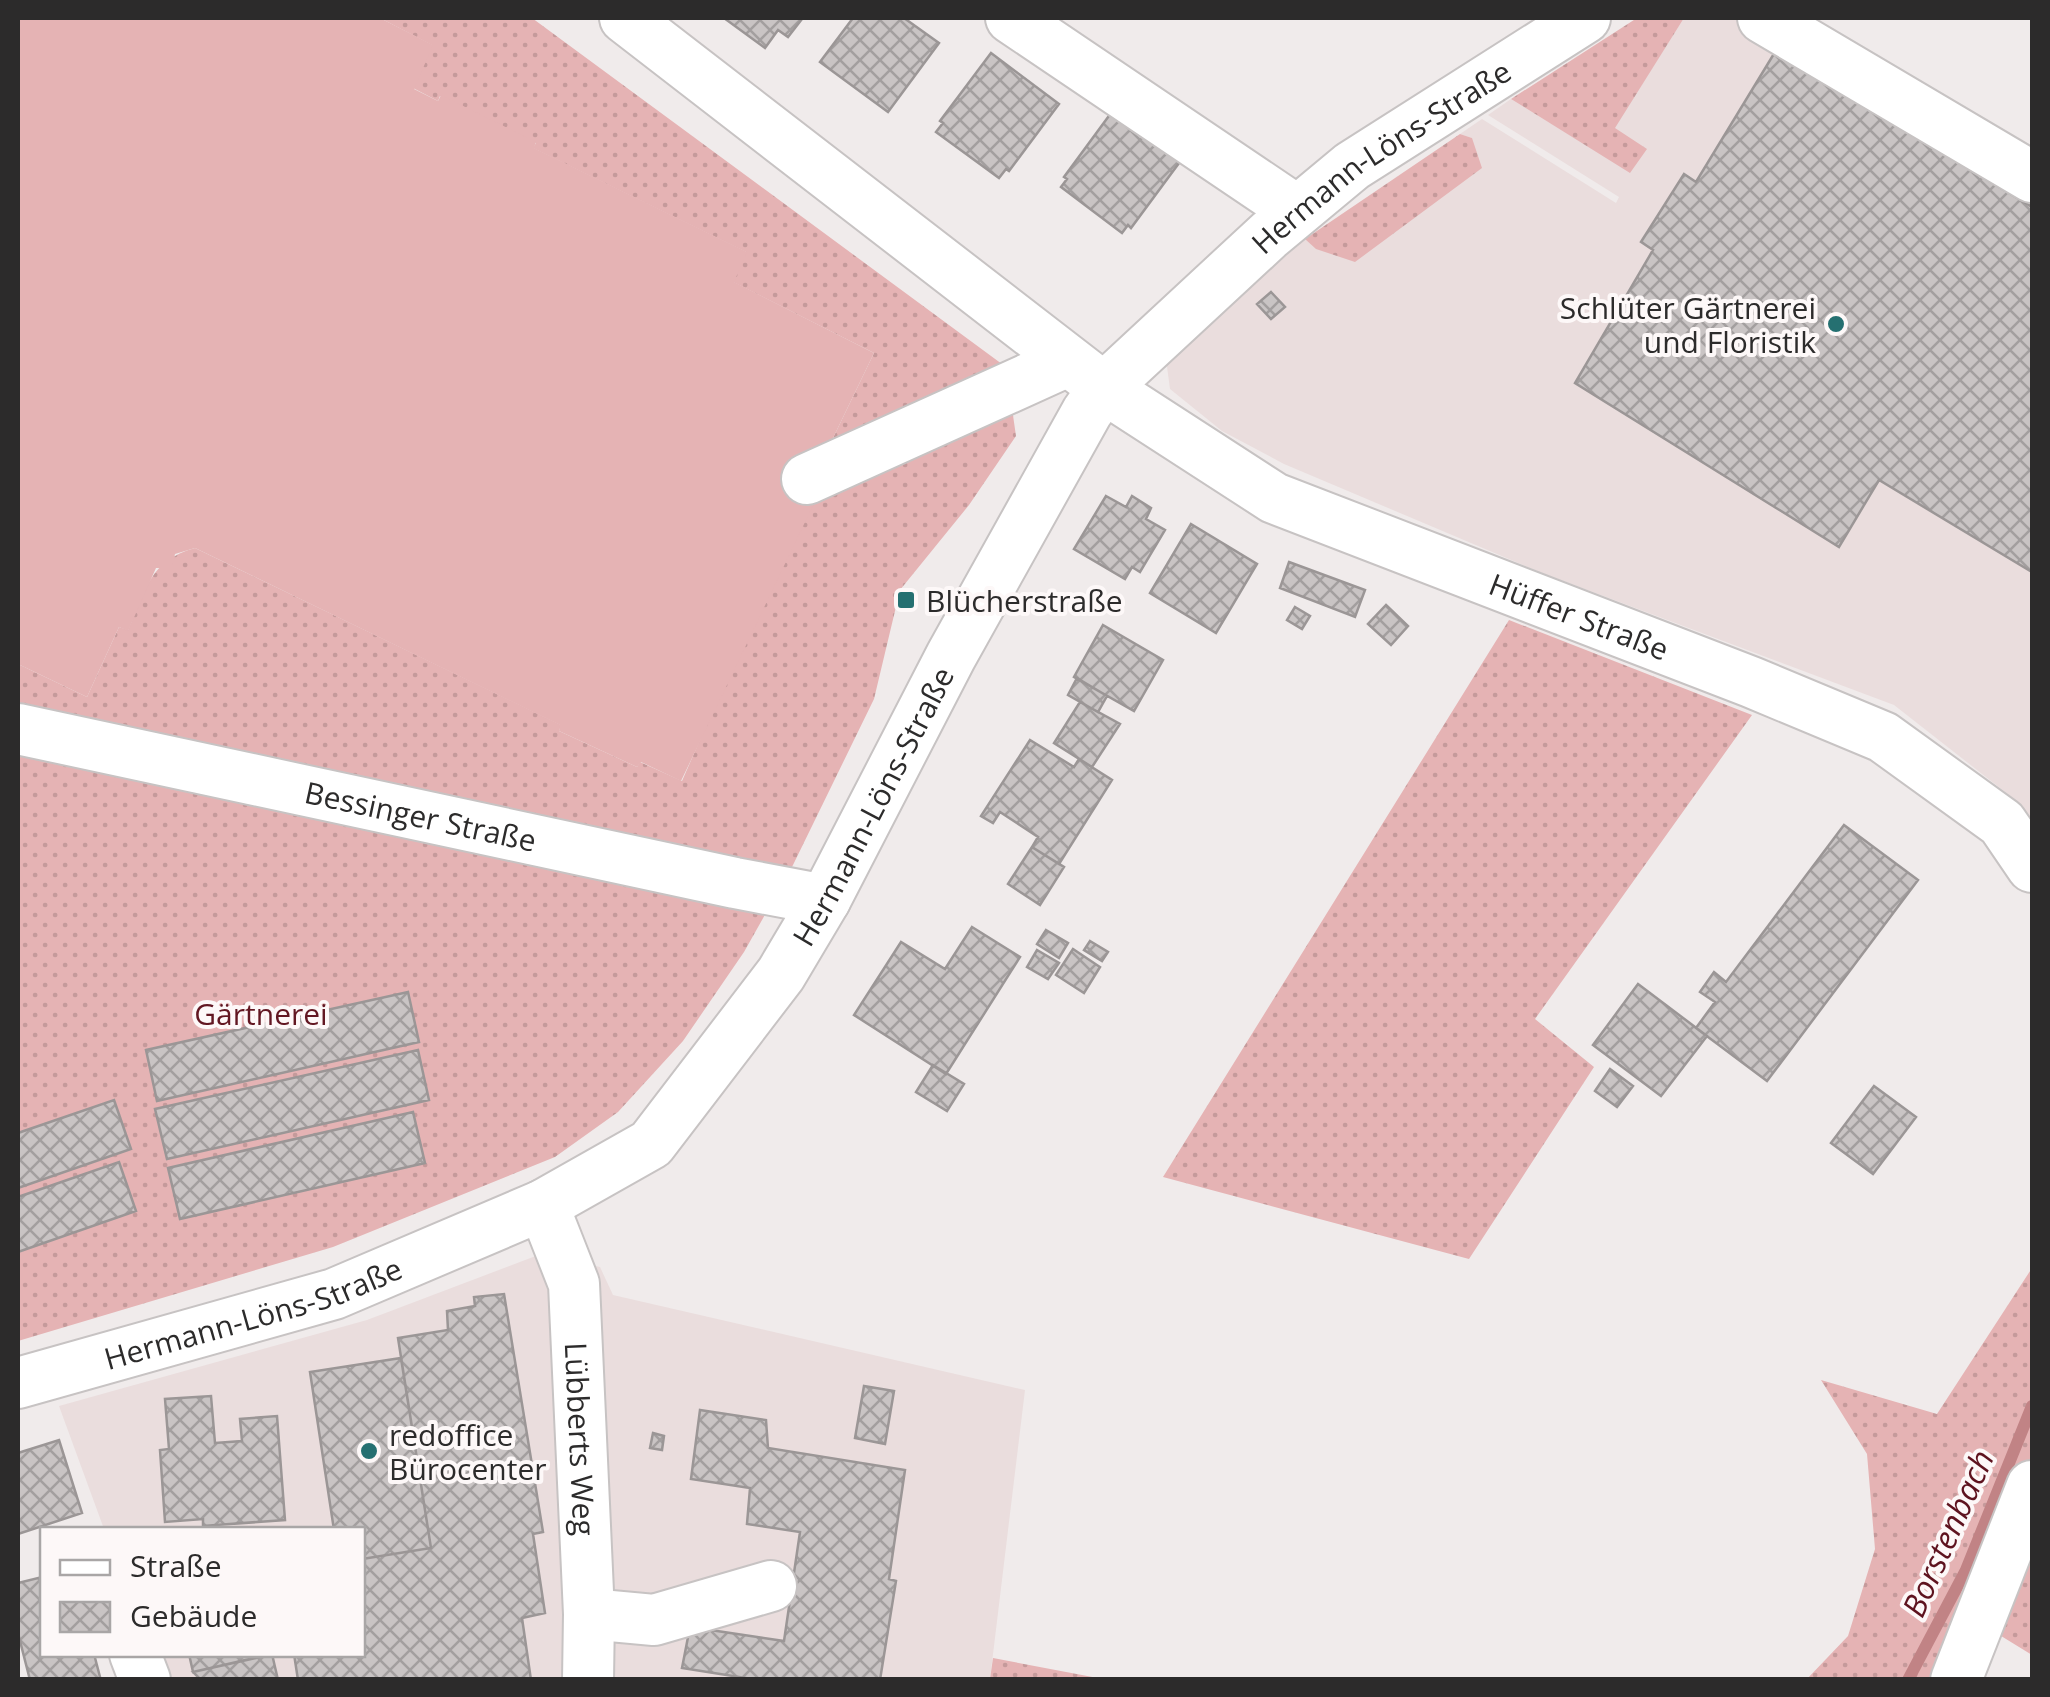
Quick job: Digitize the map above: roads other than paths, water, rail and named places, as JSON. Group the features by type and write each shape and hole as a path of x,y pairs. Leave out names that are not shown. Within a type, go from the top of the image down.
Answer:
{"street":[{"path":"624,18 1086,374"},
{"path":"1011,18 1297,211"},
{"name":"Hermann-Löns-Straße","path":"18,1382 334,1294 543,1205 651,1144 781,974 824,900 950,656 1087,412 1086,374 1352,166 1585,18"},
{"path":"1763,18 2032,178"},
{"path":"807,479 1086,374"},
{"name":"Hüffer Straße","path":"1086,374 1274,498 1883,736 2002,823 2032,867"},
{"name":"Bessinger Straße","path":"18,729 824,900"},
{"name":"Lübberts Weg","path":"543,1205 574,1284 589,1614 588,1680"},
{"path":"1956,1680 2032,1486"},
{"path":"589,1614 654,1620 771,1586"}],"waterway":[{"name":"Borstenbach","path":"1908,1680 1966,1570 2032,1406"}],"place":[{"name":"Schlüter Gärtnerei und Floristik","path":"1836,324"},
{"name":"Blücherstraße","path":"906,600"},
{"name":"redoffice Bürocenter","path":"369,1451"}],"park label":[{"name":"Gärtnerei","path":"261,1013"}]}
